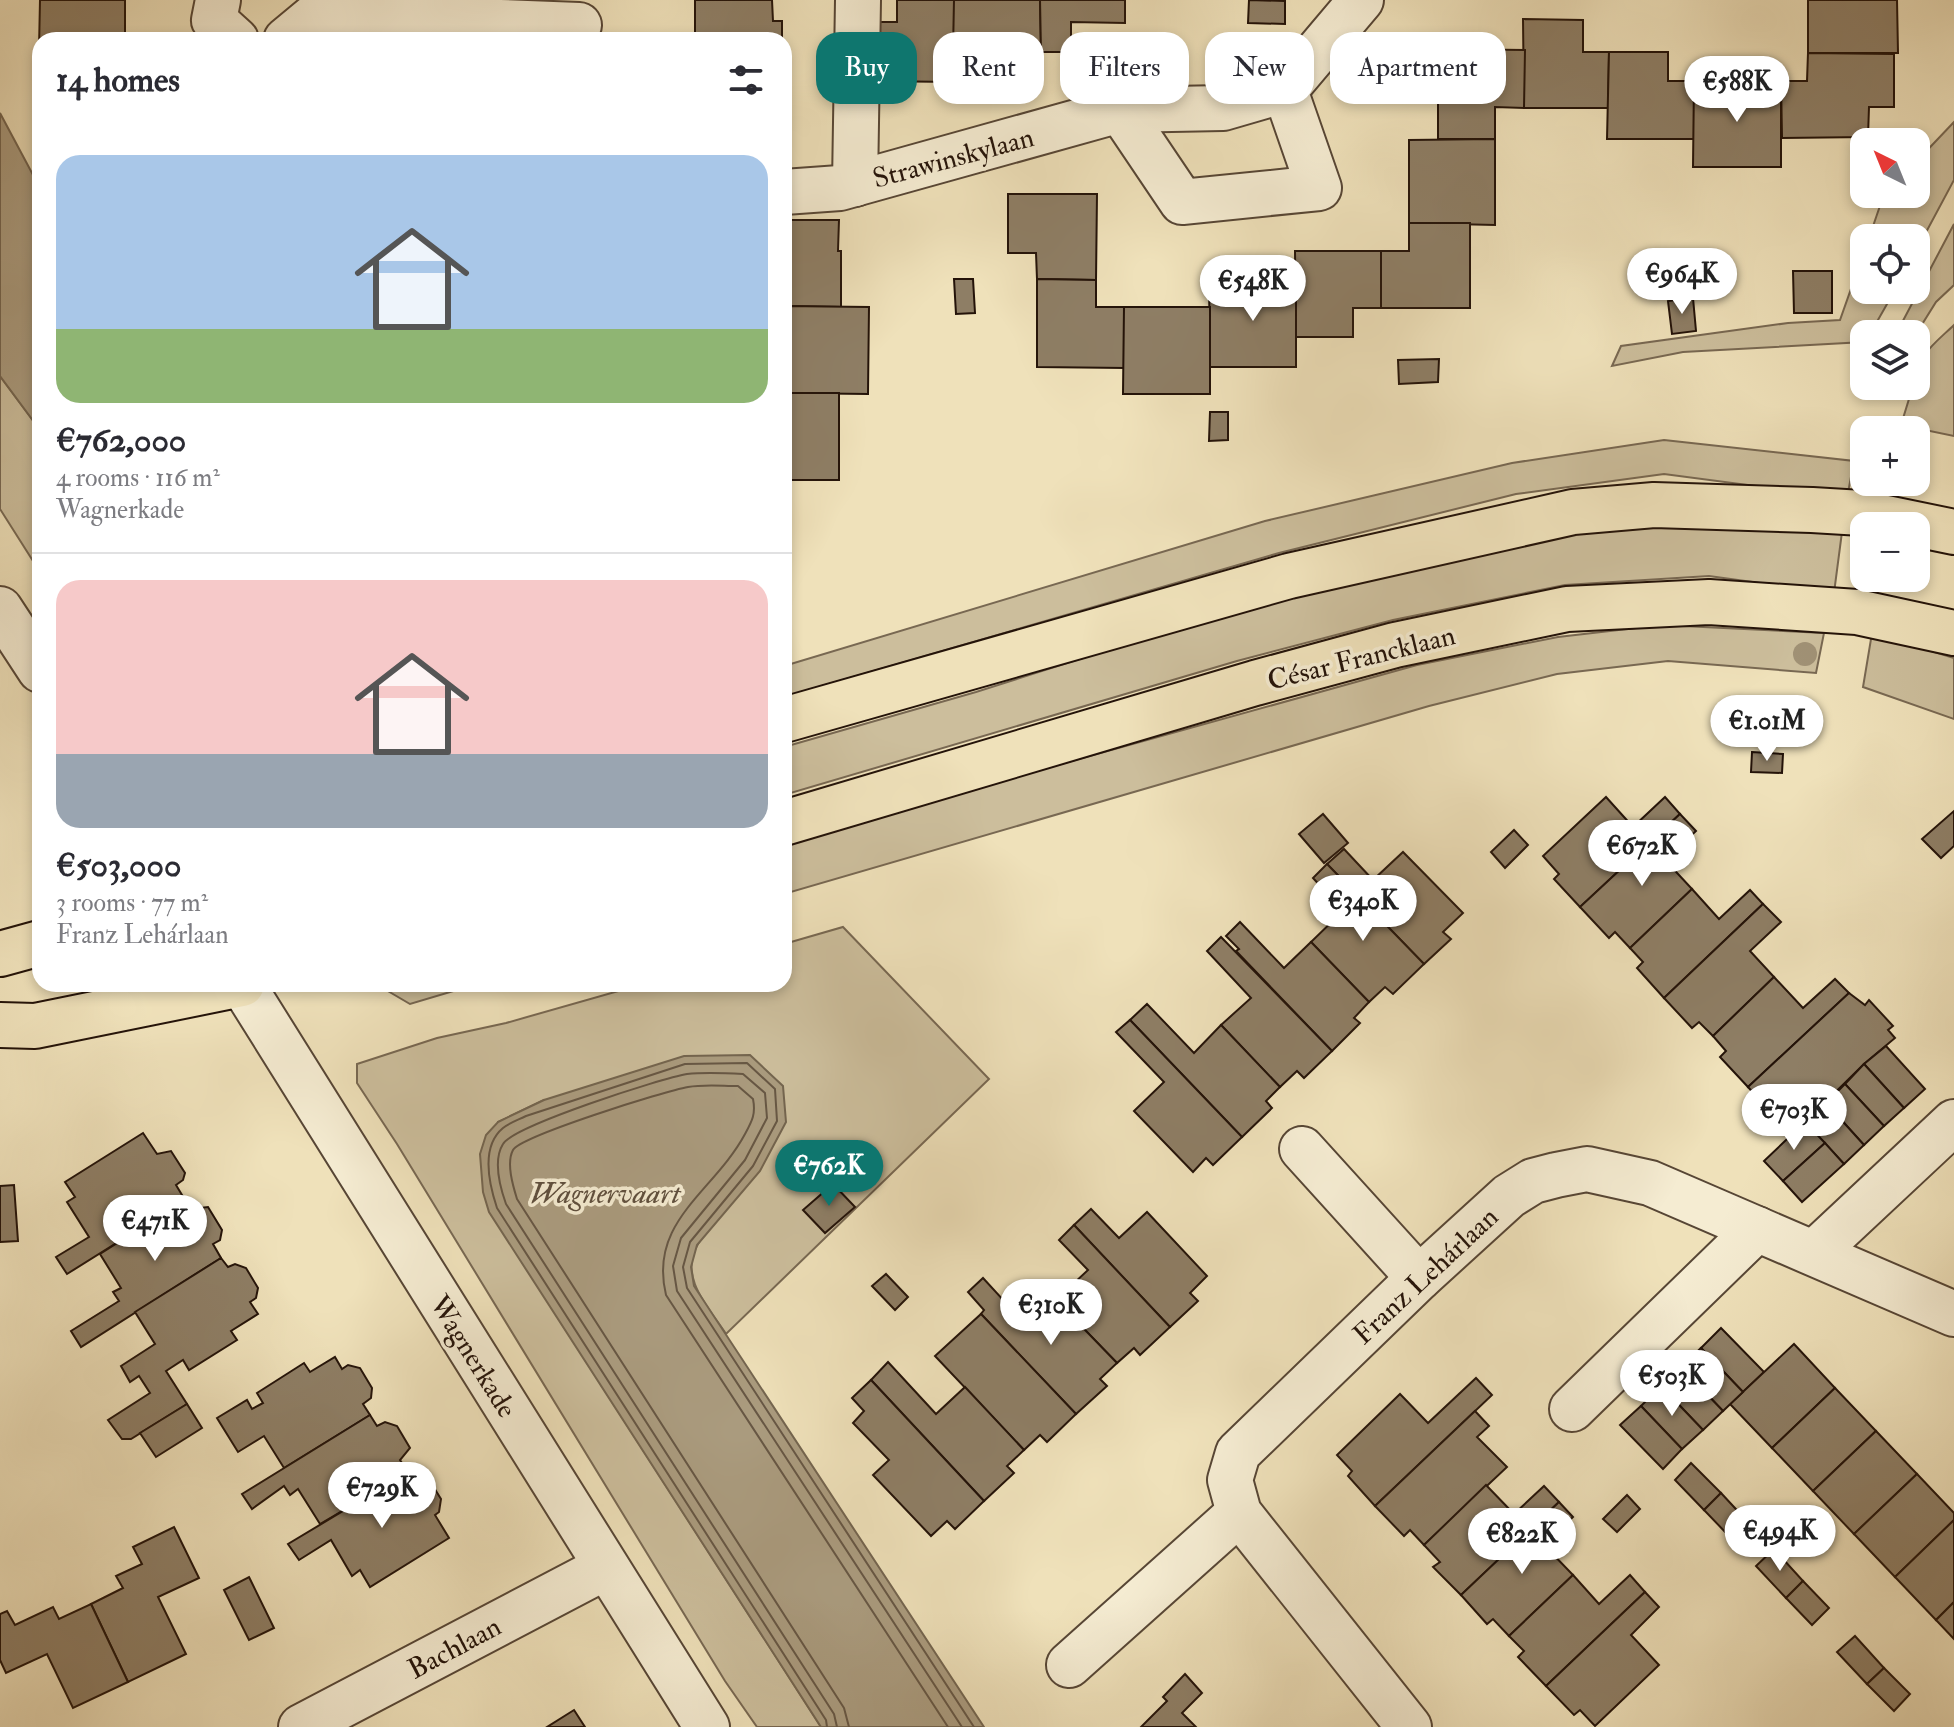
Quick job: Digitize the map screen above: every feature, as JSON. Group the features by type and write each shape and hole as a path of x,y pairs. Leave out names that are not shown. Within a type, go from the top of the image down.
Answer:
{"main road":[{"path":"792,718 1289,576 1573,512 1654,505 1812,510 1862,513 1954,532"},
{"name":"César Francklaan","path":"792,821 1255,683 1395,645 1567,609 1709,602 1857,612 1953,630"},
{"path":"0,954 32,945"},
{"path":"0,1025 35,1026 203,992"}],"street":[{"path":"218,0 214,20 227,32"},
{"path":"855,184 858,0"},
{"path":"1314,56 1361,0"},
{"path":"303,18 577,22"},
{"name":"Strawinskylaan","path":"792,191 840,188 1120,110 1223,108 1237,104"},
{"path":"1120,110 1182,202 1319,188 1290,104"},
{"path":"0,609 32,658"},
{"name":"Wagnerkade","path":"247,992 707,1727"},
{"path":"1814,1253 1954,1122"},
{"path":"1302,1149 1419,1278"},
{"name":"Franz Lehárlaan","path":"1409,1727 1239,1513 1230,1480 1238,1453 1419,1278 1509,1196 1533,1181 1587,1169 1650,1183 1954,1314"},
{"path":"1572,1409 1757,1229"},
{"path":"1069,1665 1239,1513"},
{"name":"Bachlaan","path":"301,1727 606,1567"}],"shaded area":[{"path":"1954,122 1954,180 1930,225 1874,224 1879,208 1930,208 1930,147"},
{"path":"1954,224 1954,285 1936,302 1925,320 1903,320 1912,304 1930,304 1930,270"},
{"path":"1850,292 1850,304 1887,304 1878,320 1850,320 1850,343 1683,352 1612,366 1621,346 1788,323 1840,320"},
{"path":"1954,325 1954,436 1930,431 1930,416 1904,416 1909,400 1930,400 1930,349"},
{"path":"0,376 32,419 32,559 0,509"},
{"path":"1664,440 1850,461 1847,498 1664,474 1516,494 1279,553 792,695 792,664 1265,521 1512,463"},
{"path":"1707,522 1842,532 1834,593 1709,576 1565,585 1393,620 1237,661 792,793 792,745 976,692 1222,614 1561,534"},
{"path":"1662,625 1824,633 1816,673 1668,661 1557,674 1429,706 792,892 792,839 1417,665 1558,637"},
{"path":"1872,633 1954,658 1954,719 1863,687"},
{"path":"843,927 989,1079 726,1334 698,1292 692,1268 698,1244 722,1214 544,1100 498,1122 490,1212 821,1727 757,1727 725,1681 357,1083 357,1064 437,1038 506,1023 615,992 792,992 792,942"},
{"path":"390,992 450,992 410,1004"}],"water":[{"path":"0,113 32,173 32,419 0,376"},
{"name":"Wagnervaart","path":"750,1055 783,1086 786,1122 760,1171 697,1245 691,1267 694,1286 984,1727 821,1727 489,1212 483,1192 480,1154 486,1135 498,1122 544,1100 684,1056"}],"building":[{"path":"40,0 125,0 125,32 39,32"},
{"path":"695,0 772,0 773,21 782,21 782,32 695,32"},
{"path":"897,0 954,0 954,32 933,32 933,82 917,82 917,32 870,32 870,22 897,22"},
{"path":"954,0 1040,0 1041,32 953,32"},
{"path":"1040,0 1125,0 1125,23 1071,22 1071,32 1060,32 1060,52 1044,52 1044,32 1041,32"},
{"path":"1249,0 1285,1 1285,24 1248,23"},
{"path":"1808,0 1897,0 1898,53 1808,53"},
{"path":"1523,19 1583,20 1583,52 1609,52 1608,108 1524,108"},
{"path":"1506,50 1525,50 1524,108 1495,107 1495,139 1438,139 1438,104 1506,104"},
{"path":"1609,52 1668,52 1668,81 1694,81 1694,139 1607,139"},
{"path":"1808,53 1894,54 1894,107 1869,107 1868,128 1850,128 1850,137 1782,138 1781,81 1807,81"},
{"path":"1694,81 1781,81 1781,167 1693,167"},
{"path":"1495,139 1495,225 1409,223 1409,140"},
{"path":"1008,194 1097,194 1096,280 1037,279 1036,253 1008,253"},
{"path":"792,220 839,220 841,307 792,306"},
{"path":"1409,223 1470,223 1470,308 1381,308 1381,251 1409,251"},
{"path":"1295,251 1381,251 1381,308 1353,308 1353,337 1296,337"},
{"path":"1692,262 1713,262 1714,293 1692,292"},
{"path":"1793,271 1832,271 1832,313 1794,313"},
{"path":"1296,278 1296,367 1210,367 1209,279"},
{"path":"954,279 973,279 975,313 956,314"},
{"path":"1037,279 1096,280 1096,307 1124,307 1125,368 1037,367"},
{"path":"1693,298 1696,331 1672,334 1668,301"},
{"path":"792,306 869,307 868,394 792,393"},
{"path":"1124,307 1210,307 1210,394 1123,394"},
{"path":"1439,359 1438,382 1399,384 1398,360"},
{"path":"792,393 839,393 839,480 792,480"},
{"path":"1210,412 1228,412 1228,440 1209,441"},
{"path":"1752,752 1783,754 1782,773 1751,772"},
{"path":"1606,797 1633,827 1665,797 1680,814 1580,907 1554,879 1559,874 1543,856"},
{"path":"1954,811 1954,846 1941,858 1922,839"},
{"path":"1323,814 1348,843 1324,863 1299,834"},
{"path":"1680,814 1696,831 1665,860 1692,889 1630,948 1615,932 1609,938 1580,907"},
{"path":"1514,830 1528,845 1505,868 1491,852"},
{"path":"1344,849 1373,880 1403,852 1463,913 1443,932 1451,939 1424,964 1327,864"},
{"path":"1327,864 1424,964 1393,994 1385,987 1369,1002 1311,942 1343,911 1313,878"},
{"path":"1692,889 1719,919 1750,890 1763,904 1664,998 1637,968 1643,962 1630,948"},
{"path":"1763,904 1781,922 1750,951 1774,977 1713,1036 1699,1022 1692,1028 1664,998"},
{"path":"1240,922 1284,968 1311,942 1369,1002 1354,1018 1360,1023 1332,1051 1236,951 1239,949 1226,936"},
{"path":"1221,937 1332,1051 1304,1078 1297,1071 1280,1087 1221,1025 1251,998 1207,951"},
{"path":"1774,977 1803,1008 1835,979 1849,993 1748,1087 1720,1057 1726,1051 1713,1036"},
{"path":"1849,993 1865,1005 1869,1000 1893,1026 1888,1030 1895,1038 1798,1129 1781,1111 1775,1117 1748,1087"},
{"path":"1147,1004 1194,1053 1221,1025 1280,1087 1266,1101 1272,1108 1242,1137 1130,1020"},
{"path":"1130,1020 1242,1137 1213,1165 1206,1158 1193,1172 1134,1111 1164,1082 1116,1032"},
{"path":"1886,1046 1925,1089 1904,1108 1864,1064"},
{"path":"1864,1064 1904,1108 1884,1126 1845,1084"},
{"path":"1845,1084 1884,1126 1864,1145 1826,1103"},
{"path":"1826,1103 1864,1145 1844,1164 1805,1122"},
{"path":"1805,1122 1825,1143 1783,1181 1764,1161"},
{"path":"143,1133 157,1154 171,1151 185,1173 183,1180 176,1185 185,1200 67,1274 56,1257 89,1237 67,1202 75,1197 65,1182"},
{"path":"1825,1143 1844,1164 1802,1202 1783,1181"},
{"path":"833,1184 855,1207 825,1233 803,1210"},
{"path":"14,1185 18,1241 0,1242 0,1186"},
{"path":"185,1200 191,1209 208,1207 222,1230 220,1240 213,1244 221,1258 81,1347 71,1331 119,1301 113,1292 121,1288 100,1254"},
{"path":"1091,1209 1119,1238 1147,1212 1207,1276 1190,1293 1198,1301 1170,1327 1074,1225"},
{"path":"1074,1225 1170,1327 1140,1355 1134,1348 1117,1363 1056,1300 1088,1270 1059,1240"},
{"path":"221,1258 228,1267 235,1264 246,1268 258,1288 256,1298 250,1302 258,1314 231,1331 237,1340 189,1370 183,1360 166,1371 187,1404 131,1439 122,1439 108,1420 150,1393 139,1376 130,1382 121,1366 155,1344 135,1312"},
{"path":"886,1274 908,1297 895,1310 872,1286"},
{"path":"983,1278 1028,1327 1056,1300 1117,1363 1100,1379 1107,1386 1076,1414 981,1314 984,1310 968,1292"},
{"path":"981,1314 1076,1414 1047,1442 1040,1435 1024,1450 935,1356"},
{"path":"1721,1328 1764,1372 1743,1392 1701,1348"},
{"path":"1794,1344 1835,1388 1772,1448 1730,1404"},
{"path":"1701,1348 1743,1392 1723,1411 1681,1367"},
{"path":"335,1357 342,1369 348,1365 360,1368 372,1388 371,1398 363,1404 370,1415 284,1468 264,1436 238,1452 217,1418 247,1400 252,1409 263,1403 257,1393 304,1363 310,1372"},
{"path":"888,1362 936,1414 965,1387 1024,1450 1007,1466 1014,1473 984,1501 871,1380"},
{"path":"1681,1367 1723,1411 1703,1430 1661,1386"},
{"path":"1476,1378 1492,1395 1375,1506 1348,1476 1352,1471 1337,1455 1400,1394 1428,1423"},
{"path":"871,1380 984,1501 955,1529 947,1521 931,1536 873,1475 889,1460 853,1423 864,1411 852,1398"},
{"path":"1661,1386 1703,1430 1682,1449 1641,1406"},
{"path":"1835,1388 1876,1431 1813,1491 1772,1448"},
{"path":"187,1404 202,1428 156,1457 140,1433"},
{"path":"1641,1406 1682,1449 1663,1469 1620,1425"},
{"path":"1475,1411 1489,1426 1477,1437 1507,1467 1424,1545 1410,1530 1404,1536 1375,1506"},
{"path":"370,1415 377,1426 385,1422 397,1426 410,1448 400,1460 408,1472 320,1524 298,1489 290,1495 284,1486 252,1509 242,1494"},
{"path":"1876,1431 1917,1474 1854,1534 1813,1491"},
{"path":"1691,1463 1721,1493 1704,1510 1675,1480"},
{"path":"408,1472 414,1483 420,1479 431,1483 441,1499 439,1512 435,1515 449,1538 370,1587 360,1570 352,1576 331,1540 299,1560 288,1544"},
{"path":"1917,1474 1954,1513 1954,1520 1895,1577 1854,1534"},
{"path":"1486,1485 1514,1514 1544,1486 1559,1502 1461,1595 1433,1567 1440,1562 1424,1545"},
{"path":"1721,1493 1747,1521 1730,1537 1704,1510"},
{"path":"1627,1495 1640,1509 1617,1532 1603,1519"},
{"path":"1559,1502 1573,1517 1544,1545 1573,1575 1509,1636 1493,1619 1487,1624 1461,1595"},
{"path":"1954,1520 1954,1602 1936,1620 1895,1577"},
{"path":"174,1527 199,1578 158,1597 186,1654 128,1682 91,1604 123,1588 116,1576 142,1564 133,1547"},
{"path":"1774,1549 1803,1581 1786,1598 1756,1566"},
{"path":"1573,1575 1599,1604 1630,1575 1645,1592 1546,1686 1518,1657 1524,1651 1509,1636"},
{"path":"249,1577 274,1628 249,1640 224,1590"},
{"path":"1803,1581 1829,1608 1812,1625 1786,1598"},
{"path":"1645,1592 1659,1607 1631,1635 1659,1665 1595,1726 1580,1710 1574,1715 1546,1686"},
{"path":"1954,1602 1954,1639 1936,1620"},
{"path":"91,1604 128,1682 73,1708 47,1654 6,1673 0,1660 0,1614 7,1611 15,1625 53,1607 59,1619"},
{"path":"1855,1636 1884,1668 1867,1684 1837,1652"},
{"path":"1884,1668 1910,1694 1894,1711 1867,1684"},
{"path":"1185,1674 1202,1693 1182,1713 1196,1727 1141,1727 1167,1701 1163,1697"},
{"path":"574,1710 585,1727 547,1727"}]}
